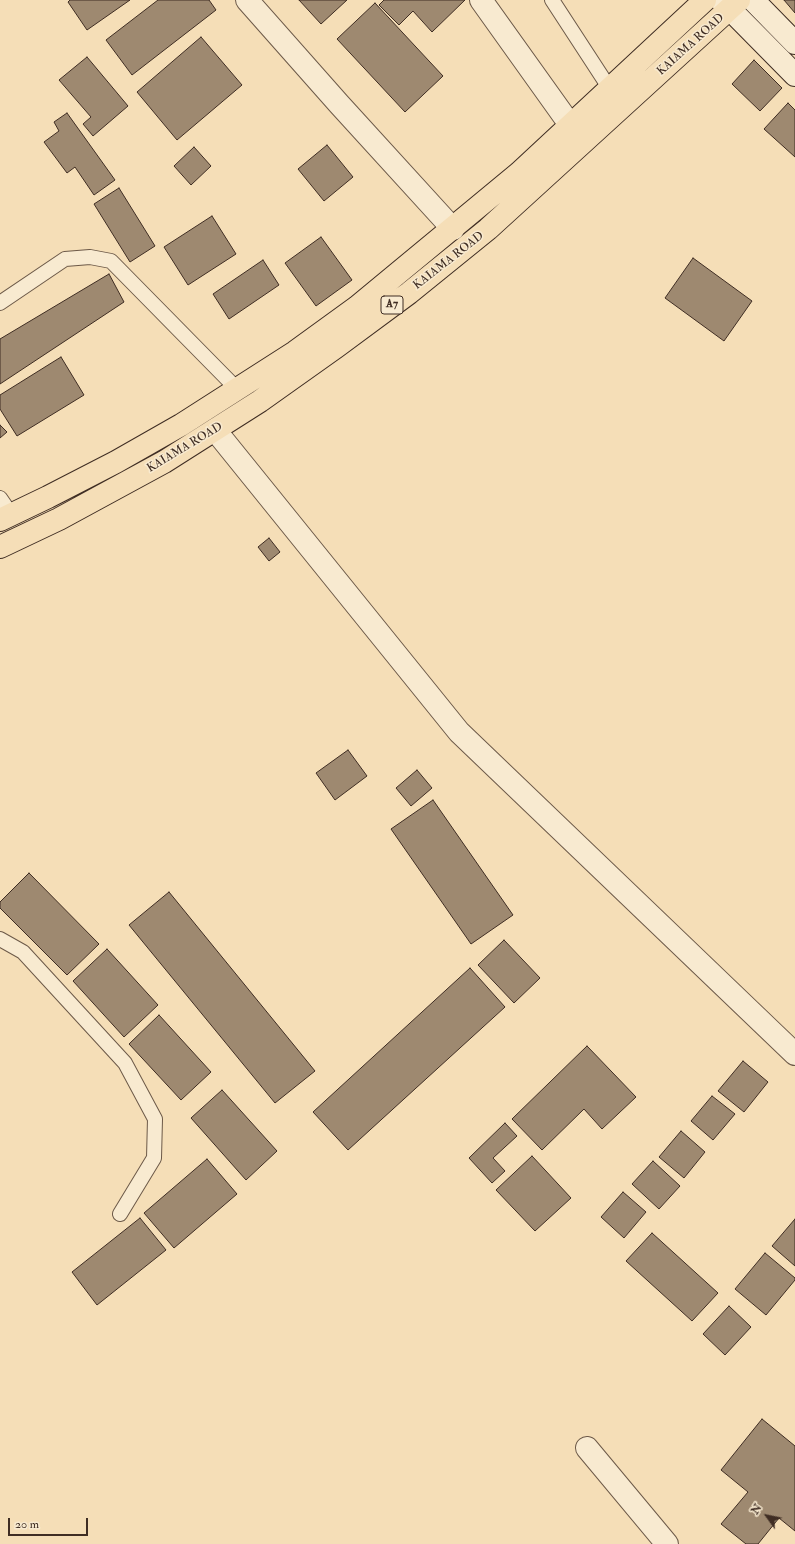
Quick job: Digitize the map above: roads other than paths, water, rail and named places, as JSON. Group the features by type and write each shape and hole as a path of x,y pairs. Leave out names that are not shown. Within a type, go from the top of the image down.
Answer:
{"highway":[{"name":"KAIAMA ROAD","path":"4,511 48,497 116,462 238,390 295,352 357,307 453,229 520,173 610,89 716,2"},
{"name":"KAIAMA ROAD","path":"0,547 59,519 164,462 260,401 409,293 488,229 716,2"}],"street":[{"path":"247,0 453,229"},
{"path":"481,0 571,126"},
{"path":"753,0 795,44"},
{"path":"716,2 795,75"},
{"path":"215,430 459,732 795,1054"},
{"path":"588,1448 667,1544"}],"lane":[{"path":"552,0 610,89"},
{"path":"0,303 66,259 90,257 111,261 238,390"},
{"path":"0,939 23,952 125,1063 155,1119 154,1158 120,1214"}]}
